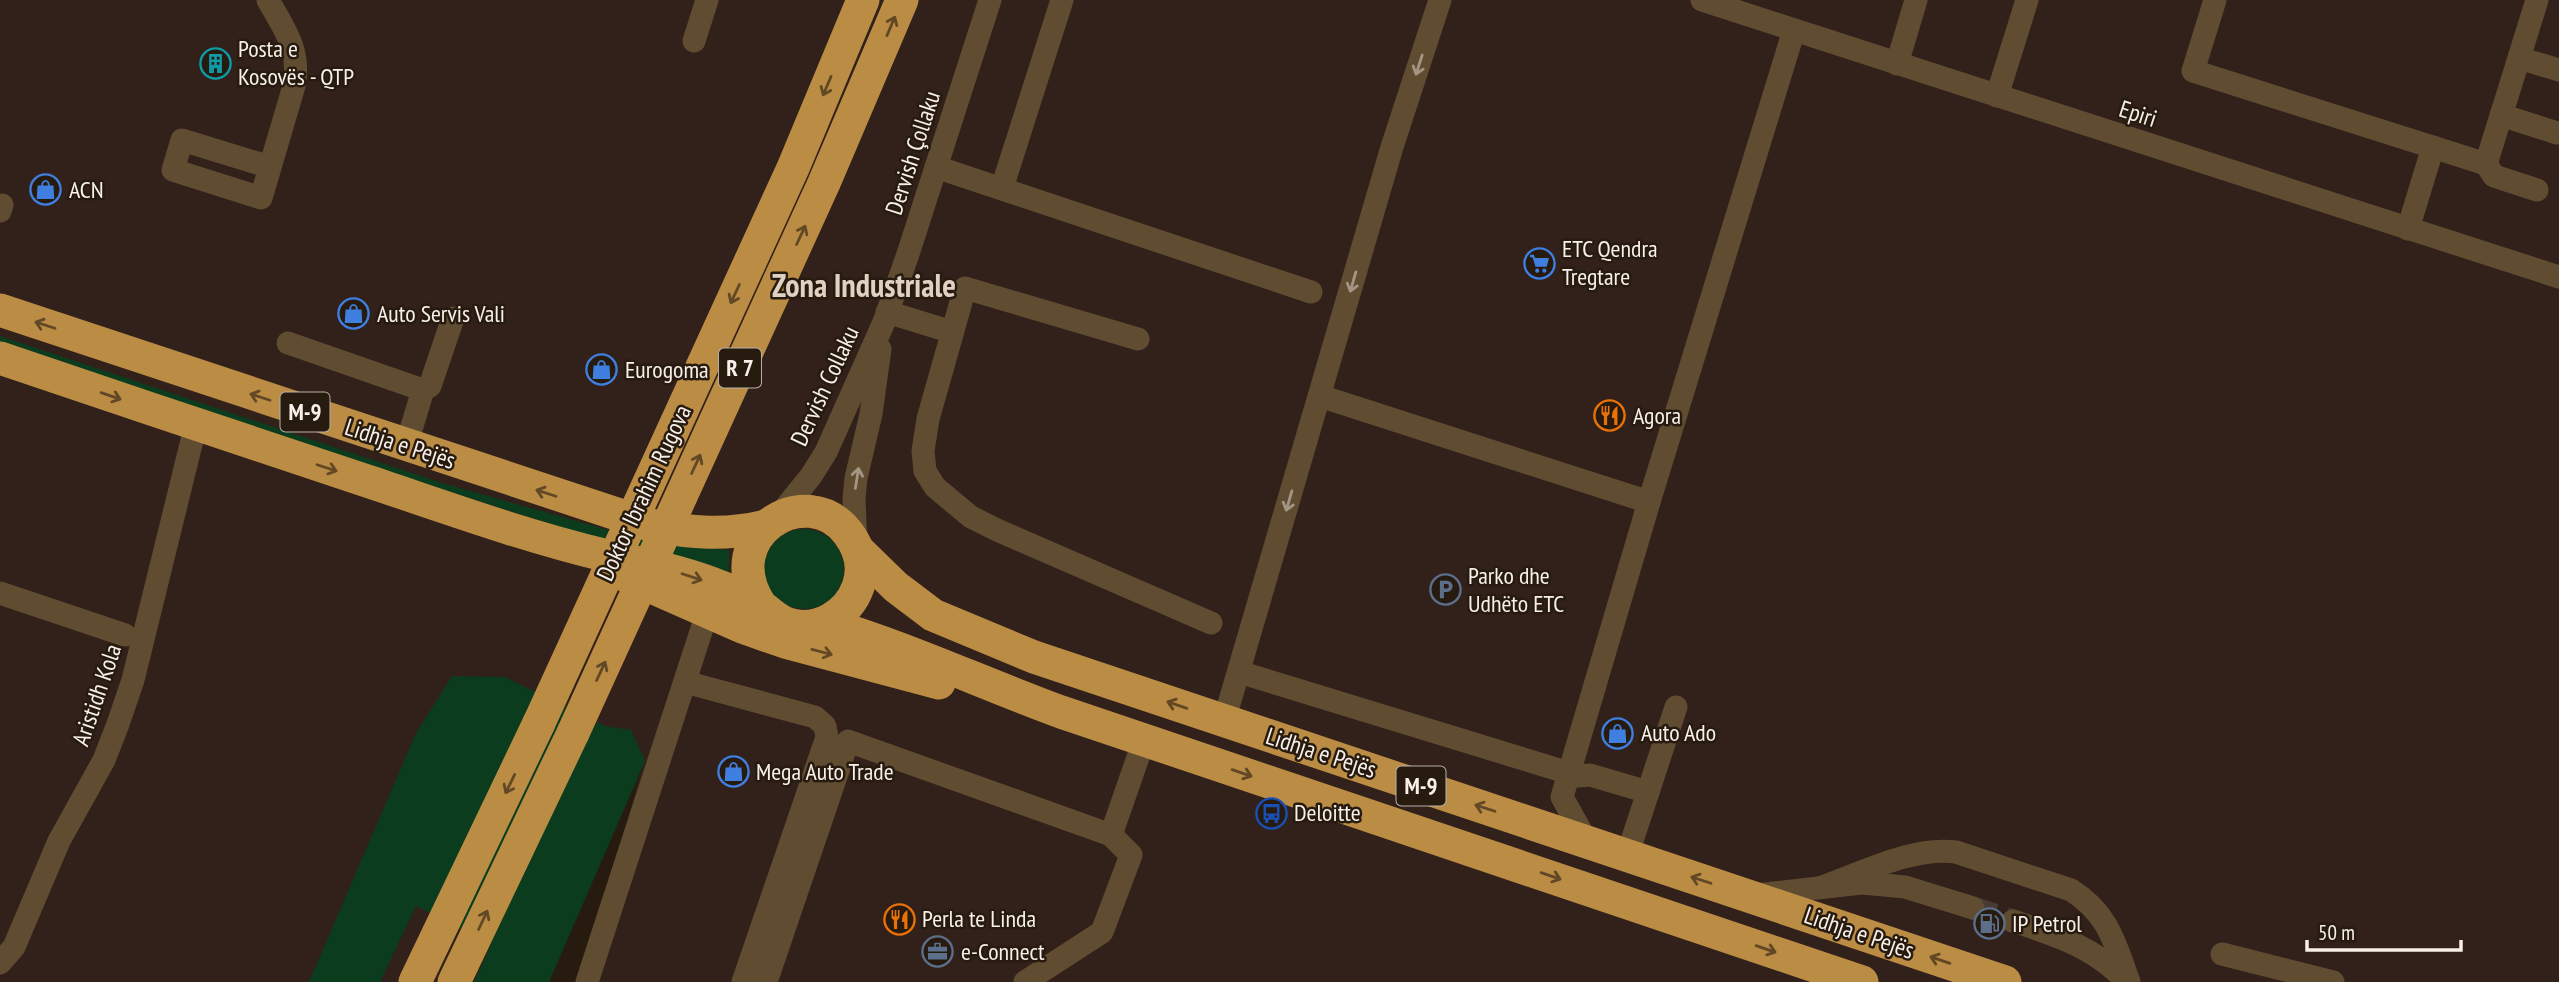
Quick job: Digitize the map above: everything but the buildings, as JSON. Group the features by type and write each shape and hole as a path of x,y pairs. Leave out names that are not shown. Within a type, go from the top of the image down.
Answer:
{"highway":[{"name":"Doktor Ibrahim Rugova","path":"415,982 539,723 787,180 863,0"},
{"name":"Doktor Ibrahim Rugova","path":"454,982 573,733 819,195 902,0"},
{"name":"Lidhja e Pejës","path":"0,310 650,526 713,534 743,532 794,512 813,512 831,518 846,530 857,548 914,602 933,615 1034,657 2005,982"},
{"name":"Lidhja e Pejës","path":"0,358 555,543 673,571 709,583 761,606 774,617 790,624 807,626 824,623 914,652 1061,712 1862,982"},
{"path":"761,606 752,594 747,565 756,537 771,522"},
{"path":"555,543 707,613 785,642 979,694 1061,712"},
{"path":"824,623 837,616 856,594 861,580 857,548"}],"street":[{"path":"268,0 288,34 298,69 270,167"},
{"path":"694,41 707,0"},
{"name":"Dervish Çollaku","path":"885,317 990,0"},
{"path":"1002,188 1062,0"},
{"path":"1224,721 1392,147 1440,0"},
{"name":"Epiri","path":"1702,0 2559,277"},
{"path":"1897,64 1916,0"},
{"path":"1997,96 2028,0"},
{"path":"2215,0 2193,71 2486,164 2494,176 2537,190"},
{"path":"2486,164 2537,0"},
{"path":"1562,797 1648,502 1794,30"},
{"path":"2519,58 2559,70"},
{"path":"2501,115 2557,133"},
{"path":"2408,229 2433,147"},
{"path":"936,167 1311,292"},
{"path":"1138,339 965,288 929,419 923,451 925,471 935,487 971,517 1211,623"},
{"path":"885,317 953,332"},
{"name":"Dervish Collaku","path":"771,522 811,476 826,452 885,317"},
{"name":"Dervish Collaku","path":"857,548 856,478 871,414 885,317"},
{"path":"405,446 423,390 430,386 453,318"},
{"path":"288,343 423,390"},
{"path":"1320,396 1648,502"},
{"name":"Aristidh Kola","path":"5,982 7,955 50,860 104,760 118,724 133,680 196,424"},
{"path":"0,593 125,635"},
{"path":"587,982 707,613"},
{"path":"1239,672 1579,776 1590,775 1648,792"},
{"path":"685,682 815,717 825,726 827,737 743,982"},
{"path":"1627,856 1676,708"},
{"path":"1111,835 1144,740"},
{"path":"766,982 848,741 1111,835 1131,855 1102,932 1025,982"},
{"path":"1545,766 1587,842"},
{"path":"1822,887 1915,854 1936,849 1956,852 2071,890 2086,899 2100,913 2111,932 2128,982"},
{"path":"1748,896 1863,883 1883,884 1927,893 1973,908"},
{"path":"2013,921 2084,947 2100,956 2128,982"},
{"path":"2222,954 2333,982"}],"shaded area":[{"path":"0,0 2559,0 2559,982 583,982 642,767 547,982 0,982"}],"green space":[{"path":"0,336 442,483 658,544 729,550 729,580 0,350"},
{"path":"804,529 819,532 832,541 841,554 844,569 841,584 832,597 819,606 804,609 789,606 776,597 767,584 764,569 767,554 776,541 789,532"},
{"path":"452,676 505,677 605,726 631,730 645,761 549,982 474,982 491,944 416,906 380,982 309,982 416,733"}],"tunnel":[{"path":"1973,908 2013,921"}],"place":[{"name":"Posta e Kosovës - QTP","path":"215,63"},
{"name":"ACN","path":"46,190"},
{"name":"ETC Qendra Tregtare","path":"1539,263"},
{"name":"Auto Servis Vali","path":"354,314"},
{"name":"Eurogoma","path":"602,370"},
{"name":"Agora","path":"1610,416"},
{"name":"Parko dhe Udhëto ETC","path":"1445,590"},
{"name":"Auto Ado","path":"1618,733"},
{"name":"Mega Auto Trade","path":"733,772"},
{"name":"Deloitte","path":"1271,813"},
{"name":"Perla te Linda","path":"899,919"},
{"name":"IP Petrol","path":"1989,924"},
{"name":"e-Connect","path":"938,952"}],"district":[{"name":"Zona Industriale","path":"864,286"}]}
